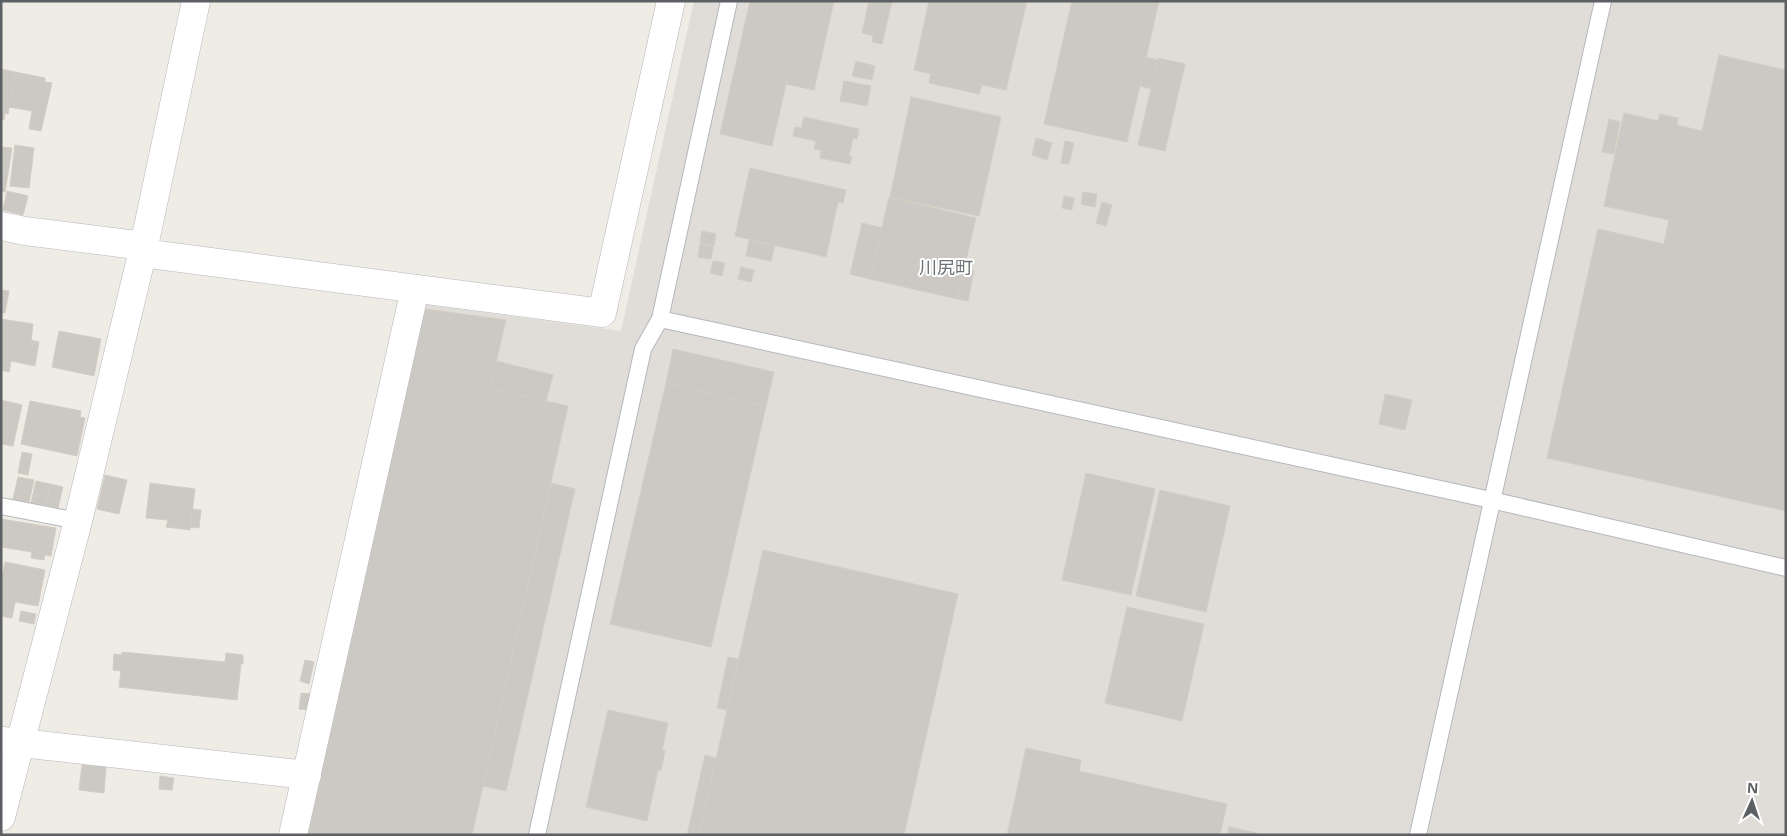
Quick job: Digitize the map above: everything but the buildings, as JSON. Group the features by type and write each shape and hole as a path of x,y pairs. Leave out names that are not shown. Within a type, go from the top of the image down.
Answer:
{"street":[{"path":"1,817 11,742 78,521 143,250 196,1"},
{"path":"1,226 143,250 416,289 602,313 671,1"},
{"path":"293,835 416,289"},
{"path":"11,742 307,775"}],"lane":[{"path":"536,835 643,349 660,319 729,1"},
{"path":"1418,835 1603,1"},
{"path":"660,319 1492,500 1786,568"},
{"path":"1,506 78,521"}],"shaded area":[{"path":"694,1 1786,1 1786,835 304,835 422,304 621,331"}],"district":[{"name":"川尻町","path":"946,267"}]}
